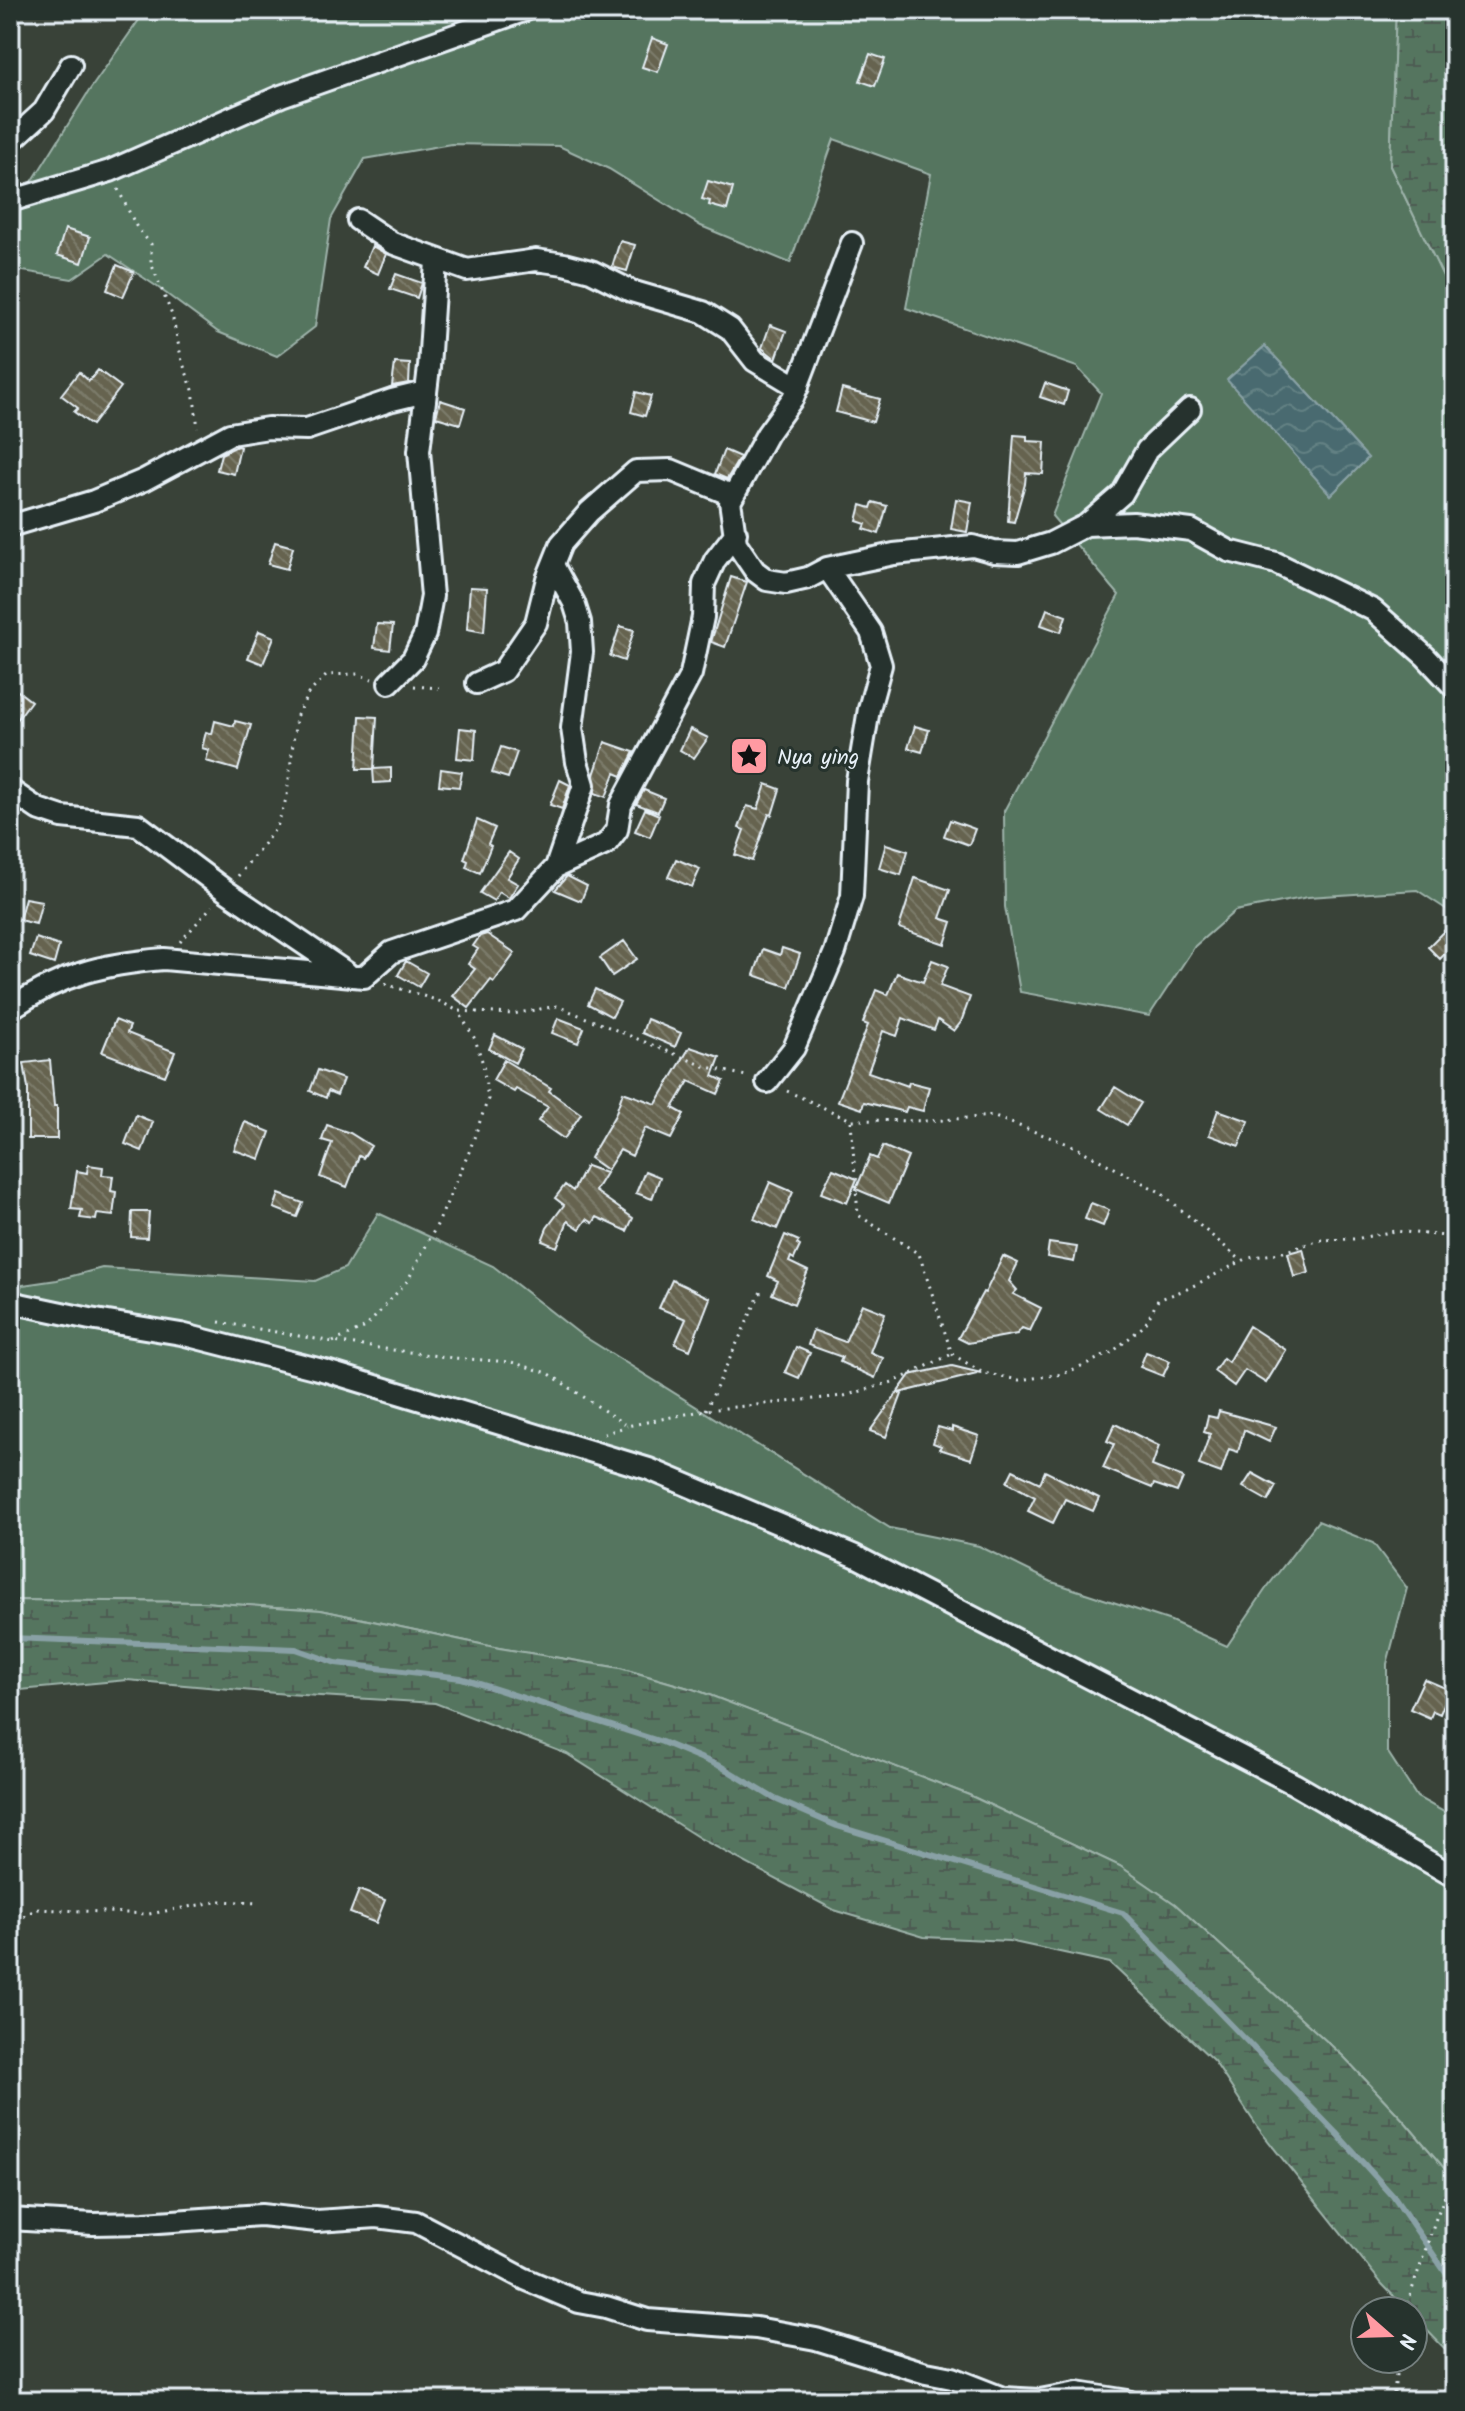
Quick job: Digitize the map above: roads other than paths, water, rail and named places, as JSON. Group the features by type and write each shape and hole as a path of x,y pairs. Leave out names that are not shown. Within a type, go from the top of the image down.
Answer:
{"street":[{"path":"10,201 110,171 281,96 526,10"},
{"path":"10,142 44,111 71,65"},
{"path":"358,220 392,243 467,270 536,260 591,271 631,291 703,312 730,329 755,361 798,387"},
{"path":"731,500 767,434 793,398 852,243"},
{"path":"389,683 413,659 425,634 432,596 419,451 436,261"},
{"path":"10,526 94,501 230,434 268,428 307,429 425,392"},
{"path":"477,683 503,671 536,623 561,544 614,488 636,471 671,470 729,494 736,543 755,571 767,580 786,583 808,578 827,568 894,554 973,546 994,552 1018,553 1051,543 1086,525 1122,494 1147,450 1190,409"},
{"path":"1086,525 1133,523 1191,530 1229,551 1276,563 1373,610 1425,656 1455,688"},
{"path":"10,1009 42,989 87,970 164,959 357,976 392,952 516,910 556,867 606,844 617,830 621,805 691,674 703,617 704,584 715,560 736,533"},
{"path":"553,565 574,603 580,622 582,652 572,728 584,785 556,867"},
{"path":"767,1082 794,1048 835,952 852,896 857,781 869,709 881,665 871,632 827,568"},
{"path":"10,790 38,809 62,817 138,825 226,891 357,976"},
{"path":"10,1302 181,1334 312,1367 649,1469 855,1556 1294,1784 1455,1877"},
{"path":"10,2219 131,2223 261,2215 317,2221 377,2217 416,2222 525,2279 579,2302 647,2320 756,2328 816,2339 915,2370 952,2378 1003,2398 1040,2400 1077,2393 1128,2401"}],"water":[{"path":"1265,346 1368,458 1331,495 1227,380"}],"waterway":[{"path":"10,1638 296,1649 336,1663 461,1678 662,1742 722,1767 775,1799 837,1826 1123,1913 1393,2196 1455,2286"}],"place":[{"name":"Nya ying","path":"749,756"}]}
